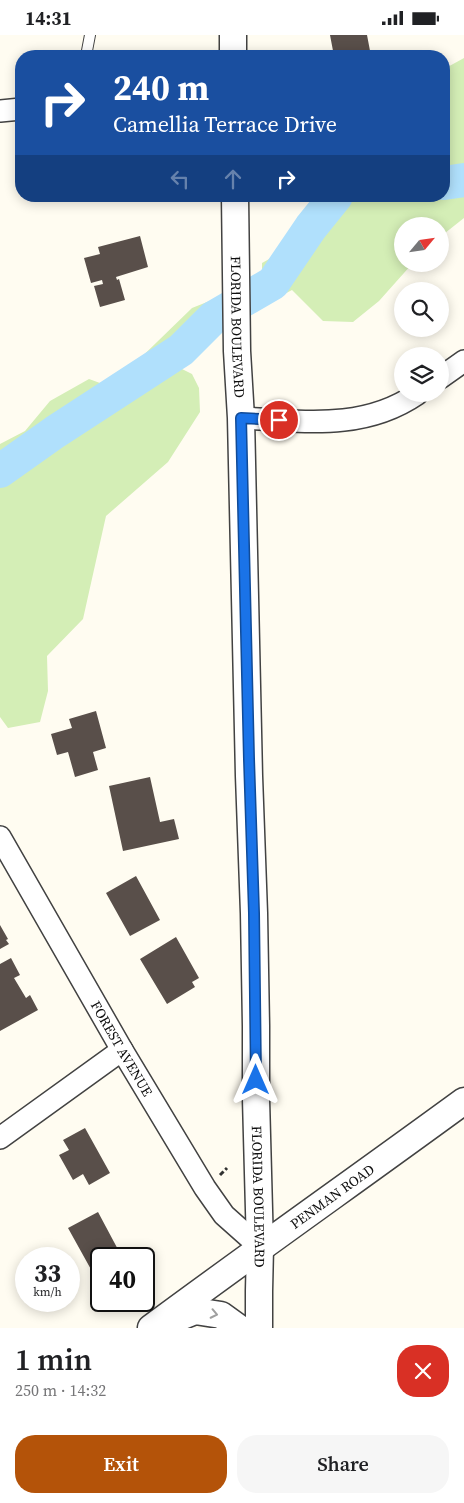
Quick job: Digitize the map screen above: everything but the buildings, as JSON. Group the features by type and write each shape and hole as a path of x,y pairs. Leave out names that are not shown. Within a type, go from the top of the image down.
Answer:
{"street":[{"path":"233,35 234,50"},
{"path":"0,111 15,110"},
{"name":"FLORIDA BOULEVARD","path":"235,202 237,351 241,418 254,923 260,1247 259,1328"},
{"path":"449,372 464,361"},
{"path":"241,418 335,422 386,411 404,402"},
{"name":"FOREST AVENUE","path":"0,837 122,1050 205,1188 224,1215 260,1247"},
{"path":"0,1138 122,1050"},
{"name":"PENMAN ROAD","path":"152,1328 260,1247 464,1101"},
{"path":"152,1328 195,1311 220,1315 239,1328"}],"lane":[{"path":"87,50 90,35"}],"green space":[{"path":"464,58 464,218 449,230 449,217 394,217 394,273 404,273 379,301 353,322 323,321 292,290 262,306 262,263 287,249 318,202 450,202 450,66"},
{"path":"217,298 217,335 180,368 192,374 199,388 200,412 168,462 106,516 83,619 47,656 48,691 40,722 8,728 0,717 0,444 25,431 50,401 89,379 100,383 123,375 192,308"}],"waterway":[{"path":"450,182 464,180"},
{"path":"0,471 55,432 181,350 213,318 273,283 311,227 331,202"}],"route":[{"path":"256,1080 254,913 241,418 279,420"}]}
